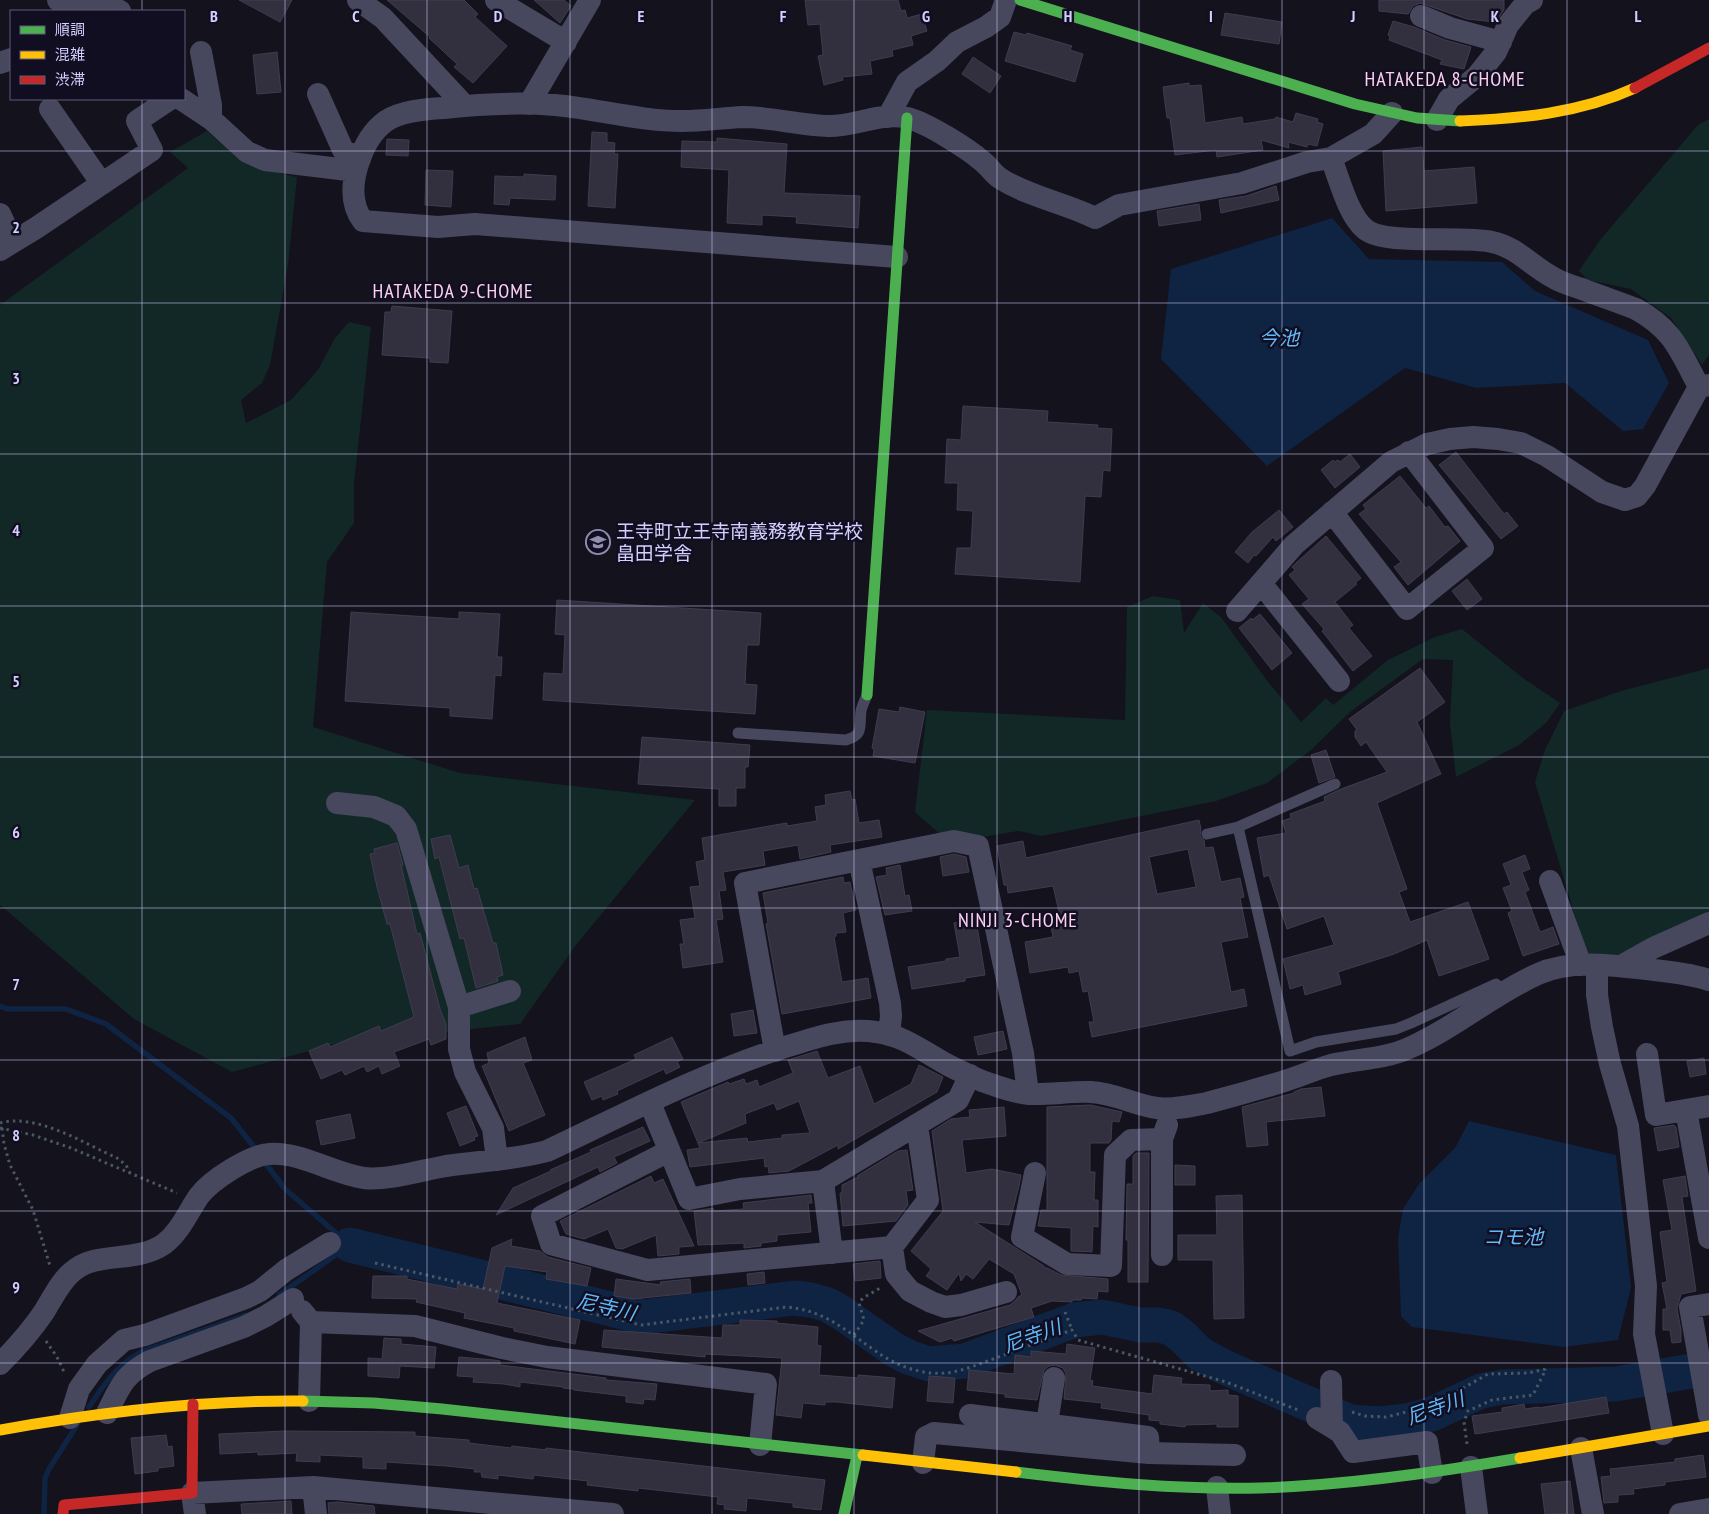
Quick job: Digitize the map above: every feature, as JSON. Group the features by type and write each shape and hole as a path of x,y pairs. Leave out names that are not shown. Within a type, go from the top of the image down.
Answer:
{"street":[{"path":"59,0 118,10"},
{"path":"358,0 383,18 464,106"},
{"path":"496,0 566,42"},
{"path":"529,104 590,0"},
{"path":"866,695 897,257 898,117 907,82 937,61 957,42 986,27 1000,17 1006,0"},
{"path":"1020,0 1355,104 1392,113 1436,120 1498,118 1575,108 1618,95 1655,79 1709,48"},
{"path":"1436,120 1449,99 1477,76 1496,52 1508,24 1524,4 1532,0"},
{"path":"1421,16 1450,28 1501,42"},
{"path":"201,52 211,119"},
{"path":"318,94 343,150 358,165"},
{"path":"0,214 7,246 152,150 137,121 168,100"},
{"path":"182,100 211,119 247,152 264,160 358,165"},
{"path":"897,257 475,224 438,227 380,223 363,220 356,212 353,201 358,165 371,136 386,121 401,115 430,109 464,106 556,105 653,120 676,121 743,117 830,126 898,117 935,130 982,160 998,177 1005,181 1080,210 1095,218 1119,205 1242,183 1307,162 1331,158 1373,134 1392,113"},
{"path":"50,108 102,184"},
{"path":"1237,611 1294,545 1391,462 1427,444 1473,437 1498,438 1521,443 1547,456 1602,492 1625,500 1637,496 1646,486 1704,386 1666,330 1648,316 1636,309 1555,279 1538,269 1520,254 1494,242 1468,238 1400,239 1379,236 1365,230 1354,216 1331,158"},
{"path":"1332,512 1407,609 1483,548 1409,452"},
{"path":"1261,583 1339,681"},
{"path":"337,802 374,807 396,816 406,829 458,1007 459,1049 465,1072 493,1128 497,1160"},
{"path":"775,1051 745,883 954,841 978,846 1023,1053 1028,1094"},
{"path":"859,860 890,1003 889,1034"},
{"path":"1550,881 1589,965 1597,995 1610,1064 1628,1126 1646,1286 1644,1334 1663,1434"},
{"path":"1621,966 1653,948 1709,923"},
{"path":"0,1364 32,1329 70,1274 80,1265 98,1260 131,1257 147,1253 163,1245 173,1237 200,1194 215,1181 262,1156 286,1155 366,1178 382,1178 530,1156 749,1059 820,1036 857,1030 895,1036 950,1067 1012,1091 1028,1094 1091,1092 1106,1094 1157,1108 1175,1108 1209,1102 1253,1090 1332,1065 1378,1057 1408,1049 1473,1013 1505,992 1542,972 1558,967 1589,965 1621,966 1688,974 1709,980"},
{"path":"458,1007 510,991"},
{"path":"1647,1054 1656,1115 1709,1106"},
{"path":"650,1103 689,1199 740,1189 823,1181 958,1100 970,1075"},
{"path":"1162,1255 1162,1139 1175,1108"},
{"path":"1686,1110 1706,1205 1709,1238"},
{"path":"917,1125 928,1200 892,1247 896,1274 910,1291 945,1307 961,1305 1006,1292"},
{"path":"1035,1173 1022,1237 1067,1264 1111,1266 1115,1155 1131,1140 1162,1139"},
{"path":"669,1152 542,1216 551,1244 648,1270 892,1247"},
{"path":"823,1181 832,1252"},
{"path":"70,1418 79,1389 97,1364 124,1340 145,1335 246,1298 260,1291 278,1276 330,1243"},
{"path":"278,1276 311,1322 309,1401"},
{"path":"107,1413 124,1380 136,1368 150,1361 244,1327 293,1299"},
{"path":"1709,1304 1690,1307 1709,1415"},
{"path":"311,1322 415,1326 502,1348 547,1357 766,1384 760,1445"},
{"path":"1047,1424 1054,1378"},
{"path":"1331,1380 1327,1417 1353,1452 1427,1442 1432,1473"},
{"path":"0,1430 107,1413 193,1404 269,1401 375,1403 465,1411 857,1456 1125,1484 1218,1487 1309,1485 1432,1473 1709,1426"},
{"path":"193,1404 193,1503"},
{"path":"970,1415 1148,1437 1149,1454"},
{"path":"922,1462 926,1437 934,1433 1149,1454 1235,1455"},
{"path":"1581,1448 1593,1514"},
{"path":"844,1514 857,1456"},
{"path":"1471,1467 1477,1514"},
{"path":"313,1487 316,1514"},
{"path":"63,1514 64,1505 193,1503 313,1487 613,1514"},
{"path":"1218,1487 1220,1514"},
{"path":"1680,1514 1709,1509"}],"lane":[{"path":"738,732 846,740 854,738 860,731 861,709 866,695"},
{"path":"1207,834 1238,827 1335,784"},
{"path":"1238,827 1290,1051 1316,1042 1378,1033 1412,1024 1496,984 1505,992"}],"path":[{"path":"0,1123 9,1120 32,1122 53,1129 117,1158 126,1165 130,1173"},
{"path":"57,1292 33,1210 10,1165 1,1128 33,1135 71,1148 196,1202"},
{"path":"375,1263 641,1324 786,1307 797,1308 819,1314 840,1324 894,1363 931,1372 951,1372 971,1367 1072,1330"},
{"path":"854,1335 864,1320 859,1303 862,1298 875,1290 902,1280"},
{"path":"1065,1312 1078,1340 1226,1382 1327,1417 1340,1410 1365,1416 1386,1417 1442,1400 1488,1374 1528,1373 1546,1370 1534,1395 1492,1400 1468,1411 1464,1422 1471,1467"},
{"path":"32,1329 46,1340 58,1357 69,1382 79,1389"}],"green space":[{"path":"1709,119 1709,355 1702,365 1671,318 1631,289 1588,280 1579,271 1600,240 1698,125"},
{"path":"207,131 242,162 297,177 288,265 270,365 262,383 241,400 246,423 291,400 318,370 335,338 349,322 371,327 354,484 354,523 327,562 313,727 460,773 695,800 576,945 520,1024 339,1043 232,1072 134,1019 0,905 0,305 188,168 170,152"},
{"path":"1153,596 1180,600 1184,633 1203,603 1221,617 1265,678 1301,722 1326,698 1333,705 1388,660 1435,637 1462,629 1523,678 1560,703 1547,722 1519,745 1456,777 1450,723 1453,660 1423,659 1350,712 1311,750 1267,783 1216,801 1042,836 1018,831 983,837 941,835 915,812 927,710 1125,720 1127,607"},
{"path":"1709,668 1709,913 1621,958 1586,953 1535,782 1545,750 1564,711 1621,691"}],"water":[{"name":"今池","path":"1332,218 1369,259 1502,262 1535,291 1648,340 1669,383 1643,429 1623,431 1565,383 1476,388 1405,368 1267,466 1161,359 1171,269"},
{"name":"コモ池","path":"1469,1121 1616,1155 1631,1287 1618,1340 1563,1347 1412,1327 1401,1316 1398,1238 1403,1209 1419,1184 1455,1148"}],"building":[{"path":"239,0 292,0 280,22"},
{"path":"387,0 464,0 478,14 475,17 507,46 473,83 454,67 457,64 430,37"},
{"path":"534,0 564,0 571,6 560,23"},
{"path":"805,0 898,0 901,11 905,10 907,18 922,14 927,31 911,36 913,45 892,50 893,56 870,61 872,74 842,77 843,80 824,85 818,56 823,55 820,24 808,25"},
{"path":"1379,0 1504,0 1504,10 1495,22 1467,19 1420,3 1413,6 1408,14 1379,11"},
{"path":"1225,13 1282,22 1279,44 1221,35"},
{"path":"1393,21 1414,27 1445,40 1471,47 1464,69 1440,64 1442,60 1389,40 1390,36 1388,35"},
{"path":"1014,32 1026,35 1027,33 1072,46 1070,50 1083,54 1075,82 1005,61"},
{"path":"277,52 281,92 257,94 253,55"},
{"path":"973,57 1001,76 990,93 962,74"},
{"path":"1189,83 1189,86 1201,85 1205,123 1242,117 1243,124 1275,119 1276,117 1293,122 1296,113 1318,119 1317,122 1323,124 1317,146 1308,144 1307,147 1288,142 1289,148 1261,140 1263,150 1217,157 1216,150 1175,155 1170,118 1167,118 1163,87"},
{"path":"592,132 607,133 607,142 615,143 614,154 618,154 615,208 588,206"},
{"path":"717,138 787,144 784,193 860,196 858,228 796,223 797,217 762,215 762,225 727,223 729,170 681,167 682,141 717,142"},
{"path":"387,139 409,140 408,156 386,155"},
{"path":"1422,147 1424,171 1474,167 1477,203 1386,211 1383,151"},
{"path":"426,170 453,171 451,207 425,205"},
{"path":"524,174 556,176 555,200 510,198 509,205 494,204 495,176 524,177"},
{"path":"1276,186 1279,200 1221,213 1219,200 1246,196"},
{"path":"1199,204 1201,220 1159,226 1157,211"},
{"path":"392,306 452,311 448,363 430,362 430,358 382,355 385,312 391,312"},
{"path":"963,406 1048,411 1047,422 1098,425 1097,428 1112,429 1110,471 1103,470 1101,497 1085,496 1080,582 955,574 957,548 971,548 973,511 957,510 958,483 945,483 947,439 961,440"},
{"path":"1456,452 1504,514 1507,512 1518,526 1501,539 1439,465"},
{"path":"1350,454 1360,467 1335,488 1321,470 1333,460 1334,462 1338,460 1340,462"},
{"path":"1400,476 1426,508 1429,506 1445,527 1448,526 1460,541 1408,585 1394,567 1401,562 1359,514 1366,509 1363,505"},
{"path":"1279,510 1293,527 1276,541 1273,537 1248,563 1235,552 1252,532"},
{"path":"1326,536 1361,578 1355,583 1357,584 1335,602 1353,625 1349,628 1372,656 1353,671 1322,631 1324,629 1302,604 1309,599 1289,575 1295,570 1292,567"},
{"path":"1467,579 1482,599 1467,610 1452,591"},
{"path":"557,600 761,613 759,645 747,645 745,684 757,685 755,714 543,700 544,673 563,674 565,635 555,634"},
{"path":"351,612 459,619 459,612 500,614 497,657 502,657 501,676 495,675 492,719 450,716 450,708 345,701"},
{"path":"1260,614 1292,653 1272,670 1239,628 1251,618 1252,620"},
{"path":"1420,668 1445,702 1417,722 1441,774 1377,803 1407,889 1399,892 1410,922 1468,902 1489,959 1439,976 1427,940 1394,954 1338,972 1341,984 1305,995 1303,985 1290,989 1283,959 1334,945 1324,916 1287,929 1269,875 1264,877 1257,838 1286,833 1282,821 1291,818 1290,814 1325,801 1324,797 1341,789 1387,772 1366,742 1361,746 1355,737 1355,731 1357,730 1349,719"},
{"path":"900,707 925,712 915,763 873,756 874,749 872,748 879,709 899,712"},
{"path":"642,737 750,745 748,767 745,767 745,788 736,788 736,806 719,806 719,789 638,784"},
{"path":"1326,750 1335,777 1319,783 1311,755"},
{"path":"850,791 852,800 855,799 859,823 879,820 882,837 830,845 831,852 800,859 798,845 763,851 765,865 723,872 726,890 719,891 723,919 716,920 723,962 683,968 680,944 684,944 680,920 695,918 690,887 700,886 696,862 705,860 702,838 787,823 787,826 817,821 815,807 826,805 825,795"},
{"path":"1199,820 1200,836 1204,840 1205,848 1213,847 1221,882 1240,878 1244,897 1240,898 1248,937 1221,942 1231,992 1244,989 1247,1006 1092,1037 1089,1022 1094,1022 1088,991 1083,992 1079,971 1069,973 1068,967 1030,973 1025,942 1053,937 1049,918 1060,916 1053,886 1008,893 1007,885 1004,885 997,846 1023,841 1026,858","holes":["1188,849 1196,887 1157,894 1149,857"]},
{"path":"450,835 459,868 468,865 474,889 477,888 493,943 496,943 503,975 497,977 498,981 476,988 464,938 460,939 439,857 435,859 431,839"},
{"path":"397,843 417,934 420,933 440,1009 446,1024 446,1039 431,1045 429,1039 394,1052 400,1066 382,1074 379,1066 367,1072 364,1066 345,1075 342,1070 321,1079 309,1051 328,1043 330,1047 379,1026 381,1031 414,1017 390,924 387,924 377,887 370,854 375,853 374,849"},
{"path":"954,854 966,857 969,872 943,876 940,857"},
{"path":"1525,855 1530,869 1522,872 1529,890 1525,892 1540,932 1553,927 1559,944 1523,956 1508,913 1512,911 1503,888 1511,885 1503,864"},
{"path":"900,865 905,896 909,895 912,911 885,915 876,877 887,875 886,868"},
{"path":"843,877 844,883 850,882 856,910 843,913 846,932 836,933 834,937 842,982 868,978 871,998 782,1014 766,924 768,923 763,893"},
{"path":"976,919 985,975 965,978 965,981 912,989 908,967 960,957 954,923"},
{"path":"753,1010 757,1033 734,1036 731,1014"},
{"path":"1003,1031 1007,1049 978,1055 974,1037"},
{"path":"525,1037 532,1060 523,1063 545,1115 509,1131 482,1066 489,1063 487,1053"},
{"path":"672,1037 683,1059 677,1062 680,1067 666,1074 664,1069 617,1091 618,1094 603,1100 602,1096 592,1100 584,1082 636,1059 634,1055"},
{"path":"817,1051 828,1078 860,1066 874,1104 911,1084 919,1065 943,1077 937,1092 838,1149 838,1145 789,1171 769,1173 768,1166 765,1167 764,1158 690,1167 687,1150 700,1148 681,1102 728,1082 729,1084 744,1079 746,1084 757,1080 759,1087 793,1073 788,1060","holes":["799,1101 810,1133 782,1135 782,1138 748,1142 747,1138 698,1143 746,1123 745,1114 774,1103 777,1110"]},
{"path":"1704,1058 1706,1074 1690,1077 1687,1061"},
{"path":"1321,1087 1325,1116 1266,1122 1268,1145 1247,1147 1242,1107 1294,1093 1301,1089"},
{"path":"1090,1105 1122,1112 1119,1122 1112,1121 1111,1140 1109,1143 1090,1143 1090,1172 1095,1172 1094,1200 1098,1200 1098,1227 1093,1226 1092,1252 1071,1251 1071,1228 1038,1226 1041,1210 1047,1210 1047,1107"},
{"path":"466,1106 478,1136 474,1137 475,1140 460,1146 447,1113"},
{"path":"1004,1107 1006,1136 962,1140 966,1173 992,1169 1021,1175 1019,1186 1009,1225 975,1222 1045,1268 1061,1275 1108,1279 1108,1292 1098,1291 1097,1299 1082,1298 1081,1300 1072,1300 1072,1302 1052,1301 1031,1308 1034,1317 954,1341 952,1338 940,1342 918,1331 1010,1305 1022,1295 1014,1274 989,1259 973,1279 966,1274 961,1281 959,1273 947,1290 926,1276 931,1269 911,1251 943,1211 932,1131 951,1119 970,1117 969,1110"},
{"path":"350,1114 355,1138 321,1145 316,1121"},
{"path":"1674,1125 1676,1127 1679,1147 1658,1151 1654,1128"},
{"path":"643,1127 650,1141 614,1157 617,1163 600,1172 598,1167 496,1215 513,1188 591,1152 590,1150"},
{"path":"907,1150 913,1190 906,1191 908,1205 896,1221 843,1226 840,1193 842,1193 842,1185 898,1151"},
{"path":"1136,1153 1149,1153 1148,1282 1128,1282 1128,1240 1126,1240 1127,1184 1133,1184 1133,1156"},
{"path":"1175,1165 1195,1166 1195,1185 1175,1185"},
{"path":"651,1176 654,1183 663,1179 694,1246 679,1247 679,1254 658,1256 656,1235 622,1249 616,1248 608,1229 584,1239 566,1234 560,1221"},
{"path":"1685,1176 1688,1196 1682,1197 1696,1291 1681,1294 1677,1309 1681,1342 1672,1343 1670,1330 1663,1330 1663,1309 1667,1309 1662,1283 1667,1282 1660,1232 1672,1230 1663,1180"},
{"path":"811,1195 812,1203 808,1203 811,1232 777,1235 777,1241 761,1243 761,1246 744,1248 744,1243 698,1245 694,1211 713,1208 714,1211 744,1209 743,1203"},
{"path":"1242,1195 1244,1318 1214,1319 1213,1260 1178,1260 1178,1235 1217,1235 1216,1196"},
{"path":"512,1239 511,1246 540,1251 548,1257 591,1268 587,1286 546,1279 547,1272 505,1266 497,1303 580,1320 575,1344 514,1331 514,1328 464,1318 465,1313 416,1302 417,1299 372,1298 373,1276 407,1276 407,1279 457,1289 458,1284 483,1289 492,1248"},
{"path":"880,1261 881,1278 855,1281 853,1264"},
{"path":"764,1272 765,1283 748,1285 747,1274"},
{"path":"616,1279 661,1285 660,1282 690,1279 691,1293 633,1299 614,1296"},
{"path":"740,1320 777,1321 777,1323 818,1327 817,1345 821,1346 819,1375 858,1378 858,1375 895,1378 892,1408 837,1402 825,1402 825,1405 803,1403 801,1418 776,1415 782,1358 705,1354 705,1357 602,1347 604,1330 722,1338 723,1325 740,1325"},
{"path":"384,1338 401,1339 401,1344 436,1347 434,1368 400,1366 399,1378 368,1376 368,1358 382,1359"},
{"path":"1067,1344 1095,1348 1090,1380 1093,1381 1092,1386 1152,1394 1154,1375 1182,1378 1181,1384 1210,1385 1210,1391 1228,1390 1228,1395 1238,1396 1238,1427 1217,1427 1217,1424 1185,1425 1185,1427 1160,1424 1160,1421 1149,1420 1149,1415 1101,1408 1102,1403 1064,1399 1066,1374 1063,1368 1055,1365 1049,1366 1044,1370 1037,1400 1005,1397 1005,1394 967,1390 969,1370 1014,1374 1015,1355 1031,1357 1031,1351 1066,1354"},
{"path":"459,1357 494,1360 500,1361 500,1365 606,1378 606,1380 657,1384 655,1400 644,1399 643,1404 626,1402 626,1396 563,1387 520,1382 520,1387 473,1382 474,1377 457,1376"},
{"path":"929,1376 955,1378 953,1403 927,1401"},
{"path":"1606,1397 1609,1413 1475,1434 1472,1416 1502,1412 1502,1408 1524,1404 1525,1409 1539,1408"},
{"path":"285,1431 415,1432 415,1436 469,1440 469,1443 511,1448 512,1446 546,1450 546,1448 825,1480 821,1510 793,1507 793,1503 747,1498 746,1511 724,1509 725,1505 717,1504 718,1497 638,1488 638,1491 587,1485 588,1481 534,1475 533,1479 498,1475 498,1479 482,1477 481,1472 474,1472 475,1469 386,1462 386,1469 363,1468 363,1457 320,1455 320,1462 296,1461 297,1453 258,1455 258,1452 220,1454 219,1434"},
{"path":"166,1435 168,1447 172,1446 174,1466 158,1468 158,1471 135,1474 131,1438"},
{"path":"1703,1455 1706,1477 1665,1482 1665,1485 1633,1489 1634,1494 1618,1495 1618,1502 1604,1503 1601,1477 1611,1476 1610,1469 1675,1462 1675,1459"},
{"path":"1570,1481 1574,1514 1545,1514 1541,1484"},
{"path":"291,1501 292,1514 242,1514 241,1504"},
{"path":"337,1502 374,1506 375,1514 329,1514 328,1503"}],"waterway":[{"path":"0,1006 7,1009 66,1009 106,1024 231,1118 258,1152"},
{"path":"263,1160 285,1189 350,1245 279,1295"},
{"name":"尼寺川","path":"350,1245 643,1317 794,1298 811,1300 828,1305 842,1313 893,1349 908,1357 929,1364 965,1361 1075,1320 1102,1317 1140,1325 1159,1325 1171,1328 1200,1354 1224,1367 1350,1422 1379,1424 1407,1421 1432,1414 1481,1391 1502,1387 1616,1384 1709,1368"},
{"path":"89,1407 112,1375 134,1356 143,1351 246,1315"},
{"path":"44,1514 45,1478 77,1425"}],"traffic: fast":[{"path":"1020,0 1355,104 1417,118 1460,121"},
{"path":"867,695 907,118"},
{"path":"303,1401 374,1403 442,1409 863,1455"},
{"path":"844,1514 857,1456"},
{"path":"1016,1472 1138,1484 1200,1488 1261,1488 1391,1478 1520,1458"}],"traffic: slow":[{"path":"1460,121 1504,119 1571,109 1614,97 1635,88"},
{"path":"0,1430 151,1408 265,1401 303,1401"},
{"path":"1520,1458 1709,1426"},
{"path":"863,1455 1016,1472"}],"traffic: jam":[{"path":"1635,88 1709,48"},
{"path":"63,1514 64,1505 192,1493 193,1404"}],"place":[{"name":"王寺町立王寺南義務教育学校 畠田学舎","path":"598,542"}],"district":[{"name":"HATAKEDA 8-CHOME","path":"1445,79"},
{"name":"HATAKEDA 9-CHOME","path":"453,291"},
{"name":"NINJI 3-CHOME","path":"1018,920"}]}
